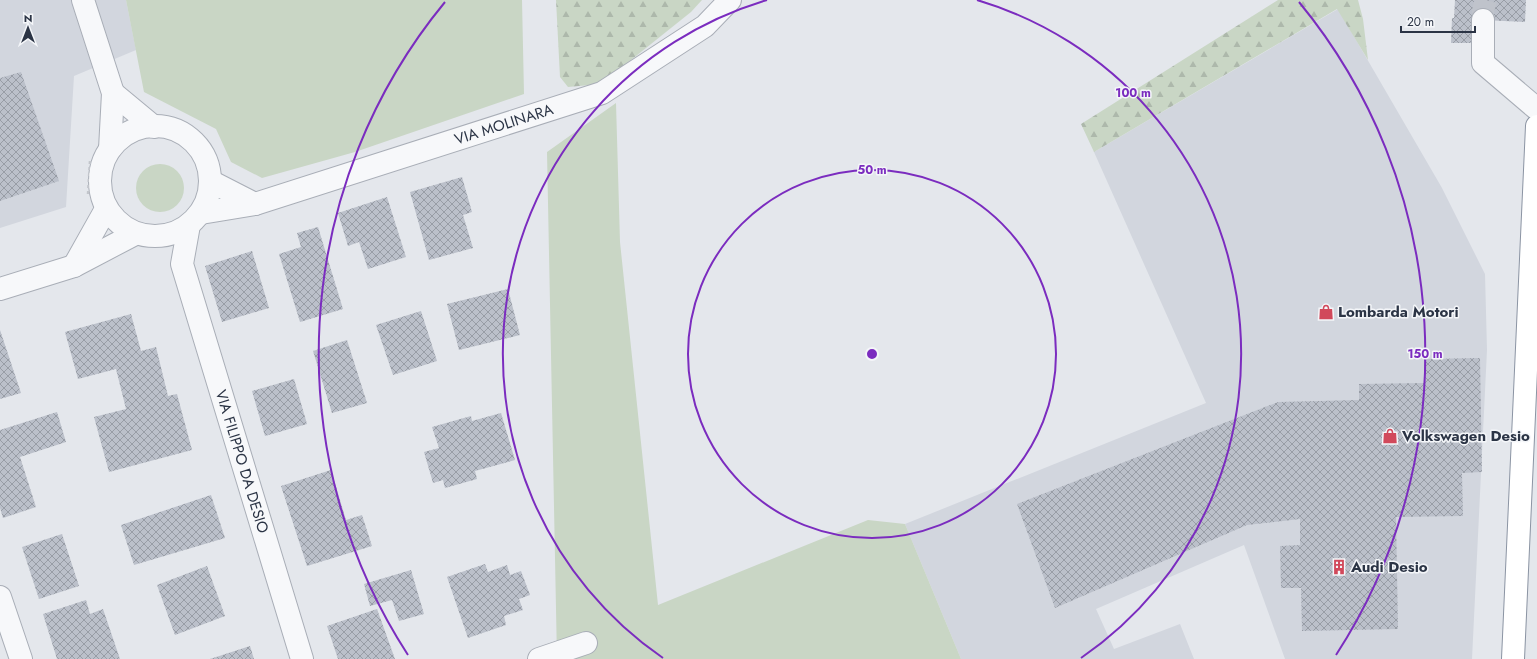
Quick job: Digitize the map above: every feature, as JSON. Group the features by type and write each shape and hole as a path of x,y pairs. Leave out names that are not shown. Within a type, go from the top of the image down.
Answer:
{"highway":[{"path":"1512,659 1537,126"}],"street":[{"path":"74,266 97,204 101,168 110,149 113,93 83,0"},
{"name":"VIA MOLINARA","path":"195,219 255,204 602,93 705,26 730,0"},
{"path":"1482,20 1483,63 1537,109"},
{"path":"113,93 154,127"},
{"path":"0,289 74,266 144,236 195,219 208,198 210,181 207,164 199,149 187,137 171,129 154,127 130,132 110,149"},
{"path":"210,181 255,204"},
{"path":"97,204 144,236"},
{"name":"VIA FILIPPO DA DESIO","path":"195,219 182,264 302,659"},
{"name":"VIA FILIPPO DA DESIO","path":"144,236 182,264"},
{"path":"0,597 21,659"},
{"path":"539,659 586,643"}],"path":[{"path":"90,160 97,204"}],"shaded area":[{"path":"0,0 126,0 136,50 74,76 66,207 0,228"},
{"name":"Lombarda Motori","path":"1338,9 1442,188 1485,274 1487,350 1472,659 1285,659 1244,545 1096,609 1114,649 1180,624 1194,659 961,659 905,524 1206,403 1094,152"}],"green space":[{"path":"126,0 522,0 524,94 355,152 262,178 231,162 216,129 144,92"},
{"path":"556,0 702,0 691,12 601,84 568,87 560,77"},
{"path":"1278,0 1358,0 1363,19 1368,60 1337,9 1094,152 1081,124"},
{"path":"616,103 620,242 658,605 868,520 905,524 961,659 557,659 547,152"},
{"path":"155,164 165,164 177,171 184,183 184,193 177,205 165,212 155,212 147,208 140,201 136,193 136,183 140,175 147,168"}],"building":[{"path":"1455,0 1526,0 1525,22 1483,20 1474,43 1451,43 1452,18 1454,18"},
{"path":"21,72 59,181 0,201 0,78"},
{"path":"462,177 472,212 463,215 473,248 429,260 410,192"},
{"path":"387,197 406,257 368,269 359,242 348,246 338,213"},
{"path":"318,227 343,309 300,322 279,254 301,247 297,233"},
{"path":"252,251 269,308 222,322 205,266"},
{"path":"508,289 520,335 459,350 447,304"},
{"path":"421,311 437,361 393,375 376,325"},
{"path":"131,314 141,351 156,347 168,396 177,394 192,450 109,472 94,417 126,409 116,369 78,379 65,332"},
{"path":"0,330 21,393 0,399"},
{"path":"347,340 367,403 332,413 313,351"},
{"path":"1480,358 1482,472 1462,473 1463,516 1396,517 1398,629 1302,631 1301,588 1281,588 1280,546 1300,545 1300,519 1247,525 1055,608 1017,504 1278,402 1359,400 1359,384 1425,383 1424,359"},
{"path":"294,379 307,424 265,436 252,391"},
{"path":"57,412 66,442 20,457 36,507 3,518 0,508 0,430"},
{"path":"501,413 515,460 475,471 477,479 445,488 443,480 433,483 424,452 439,448 432,427 471,416 472,421"},
{"path":"331,470 346,520 362,515 372,546 307,566 281,486"},
{"path":"211,495 225,538 134,565 121,525"},
{"path":"62,534 79,586 39,599 22,547"},
{"path":"485,564 488,572 507,565 510,575 521,571 530,595 519,599 523,610 504,616 506,625 468,638 447,577"},
{"path":"207,566 225,616 175,635 157,585"},
{"path":"411,570 424,614 399,621 392,600 370,606 364,584"},
{"path":"86,600 90,614 103,609 120,659 57,659 43,614"},
{"path":"377,609 395,659 338,659 327,626"},
{"path":"250,646 254,659 210,659"}],"tunnel":[{"path":"1483,20 1483,11 1486,0"}],"place":[{"name":"Lombarda Motori","path":"1326,312"},
{"name":"Volkswagen Desio","path":"1390,436"},
{"name":"Audi Desio","path":"1339,567"}]}
